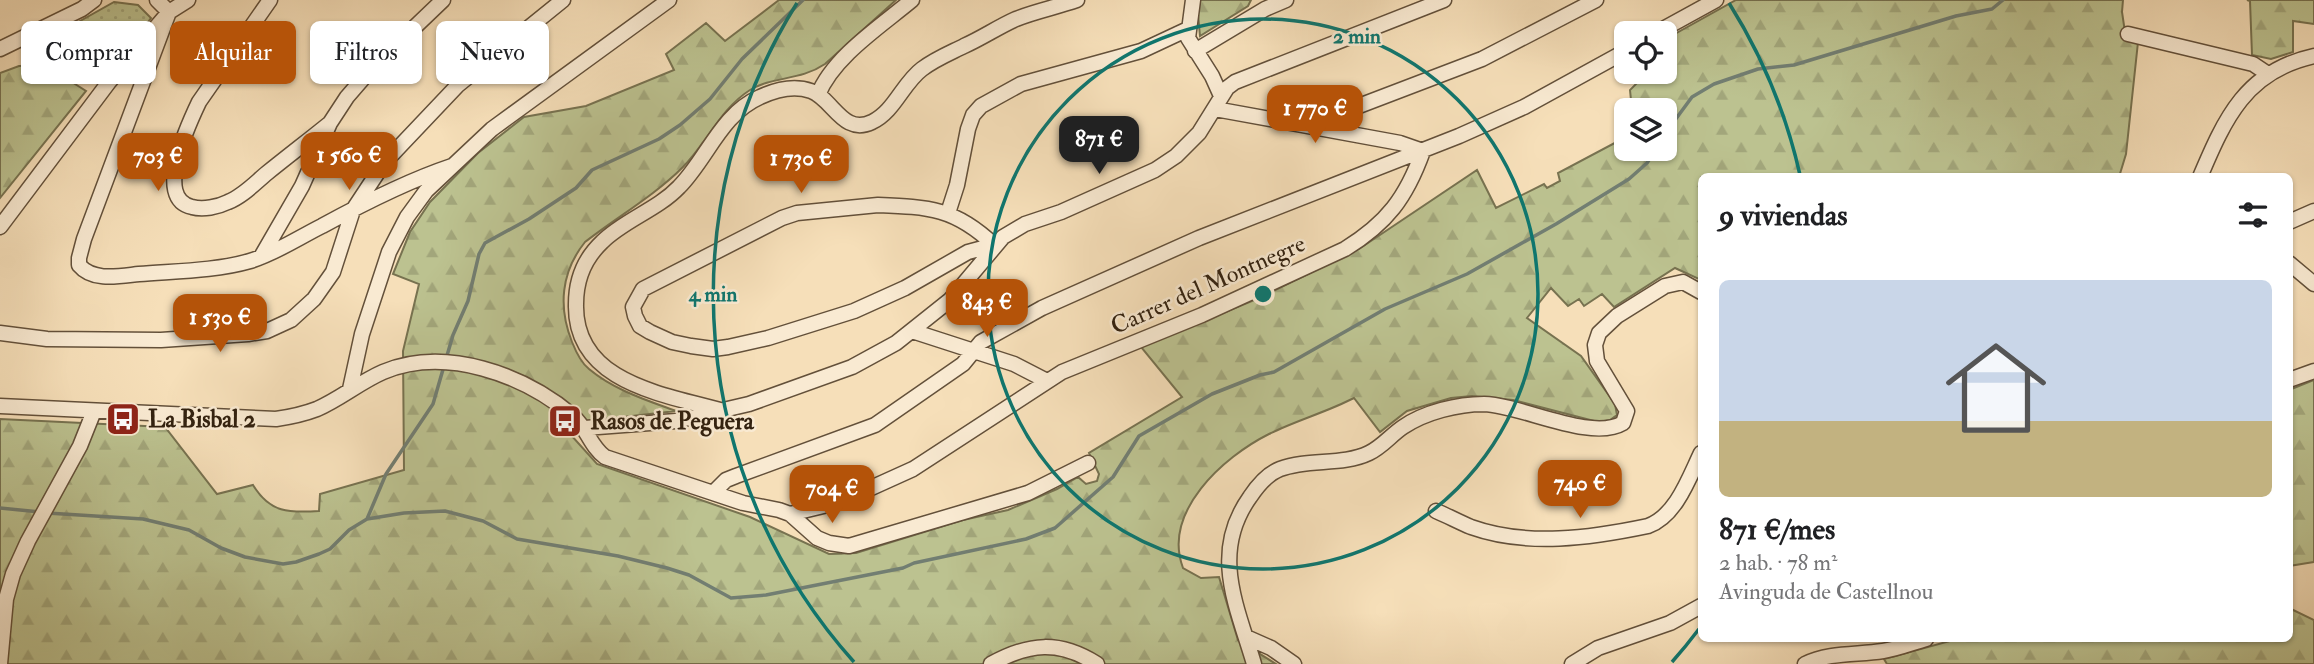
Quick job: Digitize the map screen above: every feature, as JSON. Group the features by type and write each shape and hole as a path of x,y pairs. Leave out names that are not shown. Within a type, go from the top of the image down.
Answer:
{"street":[{"path":"0,49 82,9 94,0"},
{"path":"157,0 169,12"},
{"path":"0,228 109,82 169,12 188,0"},
{"path":"270,0 192,116 178,156 174,188 177,197 181,203 198,208 229,202 330,123"},
{"path":"261,257 297,195 330,123 347,97 373,67 443,0"},
{"path":"0,333 47,339 217,337 267,331 290,320 322,288 333,272 353,210 384,163 438,104 488,59 563,0"},
{"path":"350,389 362,334 397,233 426,191 492,129 669,0"},
{"path":"818,95 823,82 835,67 912,0"},
{"path":"721,410 665,396 635,384 607,370 594,359 578,325 575,307 580,275 603,241 677,190 694,171 724,127 757,98 790,88 809,90 853,125 868,124 883,115 909,81 936,60 1015,20 1077,0"},
{"path":"1193,0 1188,38 1212,76 1218,102"},
{"path":"1195,51 1265,9 1286,0"},
{"path":"585,428 676,421 749,404 852,367 896,343 950,300 994,245 1025,224 1061,212 1155,170 1175,156 1199,133 1218,102 1235,82 1444,0"},
{"path":"1307,126 1482,59 1596,0"},
{"path":"1677,21 1716,0"},
{"path":"169,12 84,239 79,265 89,274 108,276 218,267 261,257 289,245 415,178 452,166"},
{"path":"947,213 957,185 968,129 973,115 981,106 1021,84 1141,51 1188,29"},
{"path":"2127,34 2253,64 2268,74"},
{"path":"2202,173 2232,109 2251,87 2285,65 2314,56"},
{"path":"713,493 726,480 875,425 963,364 981,342 993,334 1087,287 1199,238 1423,151 1524,107 1614,58"},
{"path":"1218,102 1307,126 1400,143 1423,151"},
{"name":"Carrer del Montnegre","path":"790,514 840,502 913,469 1062,372 1202,315 1356,242 1390,214 1409,186 1423,151"},
{"path":"878,205 941,209 984,235 994,245 968,252 905,288 854,311 742,345 713,349 672,342 640,326 635,316 634,307 643,289 782,218 797,213 878,205"},
{"path":"2293,220 2314,211"},
{"path":"2293,266 2314,284"},
{"path":"1254,664 1231,591 1227,556 1240,512 1255,489 1270,474 1286,467 1344,460 1367,454 1409,423 1457,406 1487,404 1590,429 1618,426 1623,423 1627,411 1597,361 1595,345 1599,333 1617,316 1665,286 1683,282 1698,290"},
{"path":"912,331 1014,364 1047,381"},
{"path":"0,406 276,419 319,408 381,372 440,361 473,365 531,389 573,416 585,428 593,447 605,457 743,503 790,514 817,538 849,546 1028,493 1088,463"},
{"path":"2293,379 2314,371"},
{"path":"0,664 6,599 13,574 80,446 93,411"},
{"path":"1436,511 1472,527 1519,537 1590,537 1641,527 1656,523 1670,511 1698,459"},
{"path":"1572,664 1598,648 1670,623 1698,608"},
{"path":"1246,637 1271,648 1294,664"},
{"path":"1805,664 1830,656 1885,651 1916,642"},
{"path":"990,664 1016,651 1035,648 1067,650 1097,664"}],"green space":[{"path":"779,0 896,0 825,64 806,73 768,82 739,98 722,116 692,158 672,178 585,242 571,265 564,290 565,316 577,353 586,367 609,383 676,411 561,424 597,464 750,517 829,554 856,553 963,520 1008,510 1078,477 1086,484 1097,481 1099,474 1089,453 1182,397 1141,347 1259,298 1359,249 1477,170 1496,208 1544,184 1547,188 1560,181 1558,173 1614,143 1614,161 1677,161 1677,98 1631,98 1630,90 1636,84 1677,84 1677,33 1736,0 2123,0 2126,39 2138,42 2126,154 2120,173 1698,173 1698,279 1675,268 1614,307 1602,294 1584,306 1579,299 1568,306 1551,288 1527,318 1581,356 1615,404 1617,415 1610,420 1598,422 1513,400 1472,396 1451,398 1407,411 1380,432 1354,398 1290,424 1251,444 1216,472 1201,489 1189,507 1181,527 1179,547 1183,568 1201,578 1219,577 1238,640 1276,664 0,664 0,419 165,427 217,494 253,485 266,501 289,511 319,511 320,494 404,470 403,351 419,284 393,274 410,232 430,202 478,153 524,117 586,106 674,70 666,54 706,23 725,41"},
{"path":"1199,0 1251,0 1248,6 1200,36"},
{"path":"2247,0 2314,0 2314,24 2293,21 2293,52 2271,59 2252,55 2250,1"},
{"path":"114,2 138,5 151,18 149,21 80,21"},
{"path":"19,66 21,84 75,84 86,91 0,198 0,73"},
{"path":"2314,380 2314,562 2293,565 2293,388"},
{"path":"2293,610 2314,620 2314,664 1887,664 1884,659 1946,642 2293,642"}],"waterway":[{"path":"446,359 468,301 479,254 485,243 529,219 576,188 592,170 659,139 680,125 710,99 742,59 803,0"},
{"path":"1677,117 1692,97 1714,84 1758,69 1794,65 1956,16 1992,9 2003,0"},
{"path":"47,513 143,519 189,530 221,548 245,557 283,564 330,549 349,530 367,519 404,513 445,511 483,521 517,539 618,556 667,568 689,575 731,598 766,595 903,568 914,563 1026,539 1055,528 1113,477 1139,436 1212,394 1274,372 1385,309 1467,274 1629,179 1648,161"},
{"path":"367,519 386,474 433,404 444,366"},
{"path":"0,508 40,512"}],"place":[{"name":"La Bisbal 2","path":"123,419"},
{"name":"Rasos de Peguera","path":"565,421"}]}
